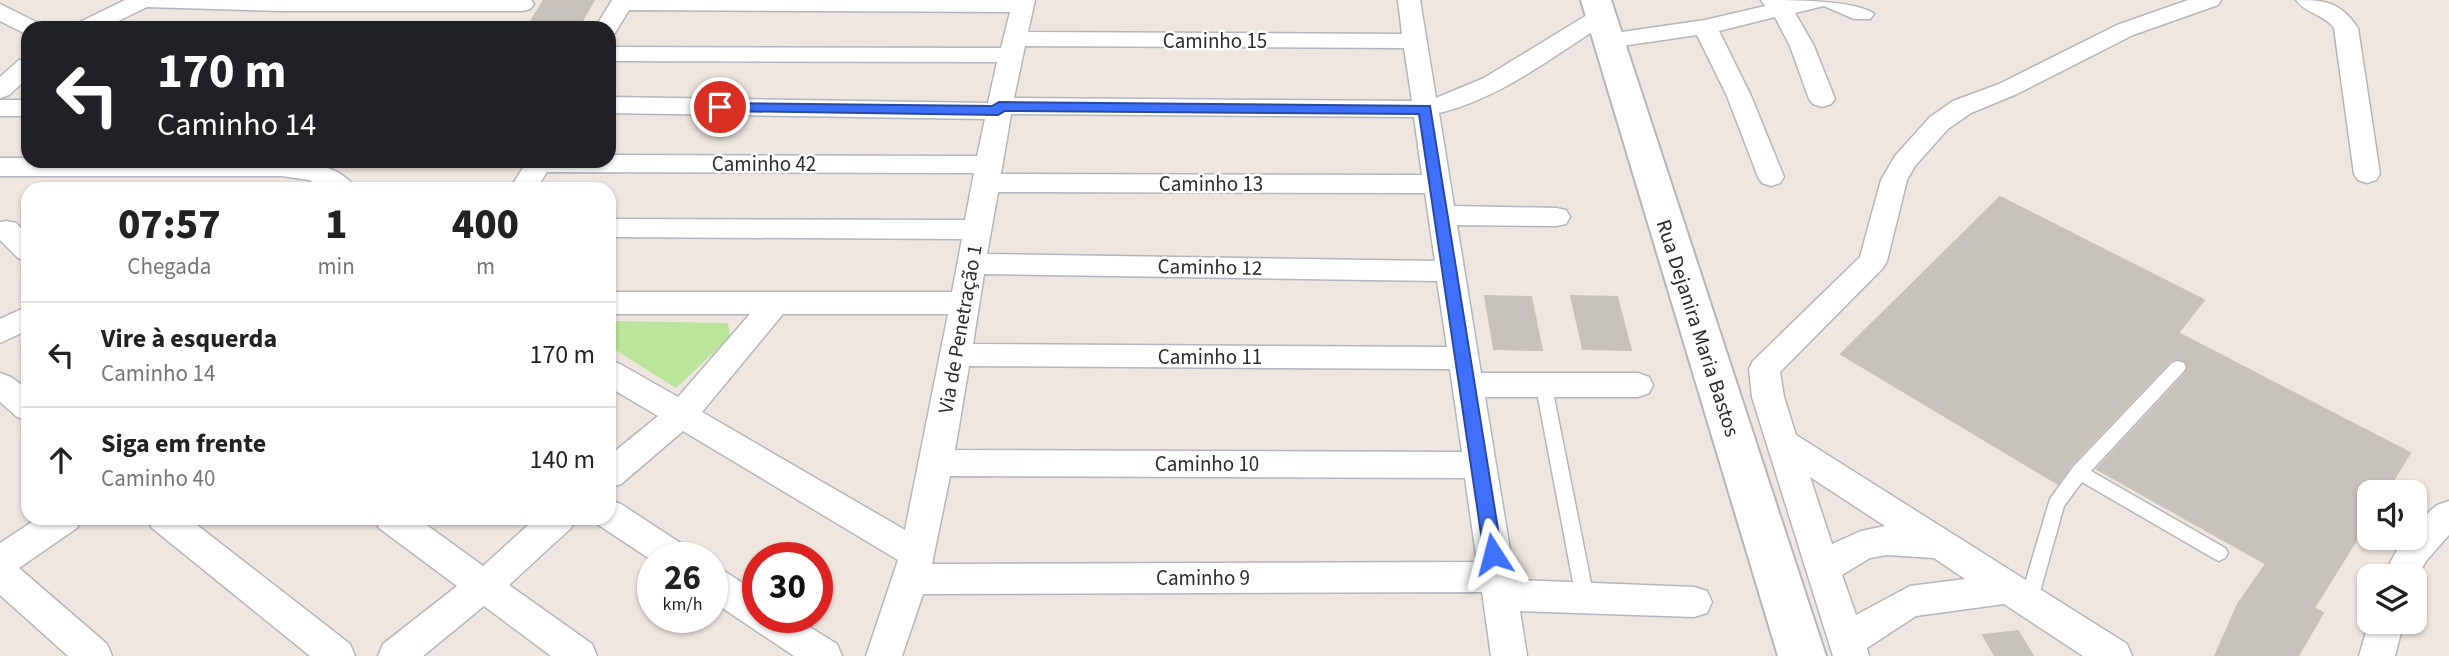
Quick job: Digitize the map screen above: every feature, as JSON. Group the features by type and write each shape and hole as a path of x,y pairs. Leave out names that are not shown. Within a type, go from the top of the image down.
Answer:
{"main road":[{"name":"Rua Dejanira Maria Bastos","path":"1601,19 1802,656"}],"street":[{"path":"100,21 141,0 522,4"},
{"path":"1409,0 1509,656"},
{"path":"616,105 1425,109 1443,106 1472,95 1601,19 1705,27 1777,5 1819,0"},
{"path":"1830,0 1862,14"},
{"path":"1714,379 1764,369 1874,261 1895,180 1904,162 1938,123 1962,107 2008,89 2125,30 2210,0"},
{"path":"2307,0 2337,17 2346,28 2367,174"},
{"path":"611,21 622,1 1023,3"},
{"path":"390,21 404,2"},
{"name":"Via de Penetração 1","path":"884,656 914,567 957,355 998,109 1023,3"},
{"path":"1777,5 1822,99"},
{"path":"0,11 21,23"},
{"path":"1705,27 1738,96 1771,177"},
{"name":"Caminho 15","path":"616,54 1416,41"},
{"path":"0,90 21,71"},
{"path":"0,108 21,108"},
{"name":"Caminho 42","path":"616,164 987,174"},
{"path":"0,167 21,167"},
{"path":"106,168 123,182"},
{"path":"260,182 279,168"},
{"path":"300,168 316,172 332,182"},
{"name":"Caminho 13","path":"987,174 1437,184"},
{"path":"1441,215 1556,217"},
{"path":"616,228 977,230"},
{"path":"6,230 21,244"},
{"name":"Caminho 12","path":"972,264 1449,271"},
{"path":"616,303 965,303"},
{"path":"616,469 682,414 774,305"},
{"path":"0,332 21,321"},
{"name":"Caminho 11","path":"957,355 1465,372 1544,387 1638,384"},
{"path":"1764,369 1768,397 1849,649 1881,617 1910,601 2020,594"},
{"path":"616,376 682,414 914,567"},
{"path":"0,385 21,402"},
{"path":"1783,443 2114,656"},
{"name":"Caminho 10","path":"936,463 1479,465"},
{"path":"2404,564 2440,521 2449,515"},
{"path":"616,519 652,542"},
{"path":"0,562 55,525"},
{"path":"173,525 337,656"},
{"path":"401,525 579,656"},
{"path":"396,656 485,585 551,525"},
{"path":"1823,570 1844,552 1873,541 1906,539 1943,546"},
{"name":"Caminho 9","path":"914,567 1498,586 1585,598 1694,602"},
{"path":"0,573 94,656"},
{"path":"789,633 824,656"},
{"path":"2377,656 2383,634"}],"lane":[{"path":"2020,594 2056,505 2079,472 2178,367"},
{"path":"1544,387 1585,598"},
{"path":"2079,472 2218,553"}],"green space":[{"path":"616,321 728,323 730,337 676,388 616,350"}],"building":[{"path":"544,0 594,0 582,21 531,21"},
{"path":"2000,197 2204,300 2178,333 2410,453 2393,480 2357,480 2357,539 2314,608 2323,613 2298,656 2215,656 2238,604 2266,564 2097,469 2186,373 2188,366 2185,361 2170,361 2071,465 2058,484 1841,354"},
{"path":"1485,296 1531,297 1542,350 1494,349"},
{"path":"1571,296 1617,297 1631,350 1583,349"},
{"path":"2018,631 2033,656 1995,656 1983,635"}],"route":[{"path":"720,107 998,111 999,106 1425,109 1493,554"}]}
